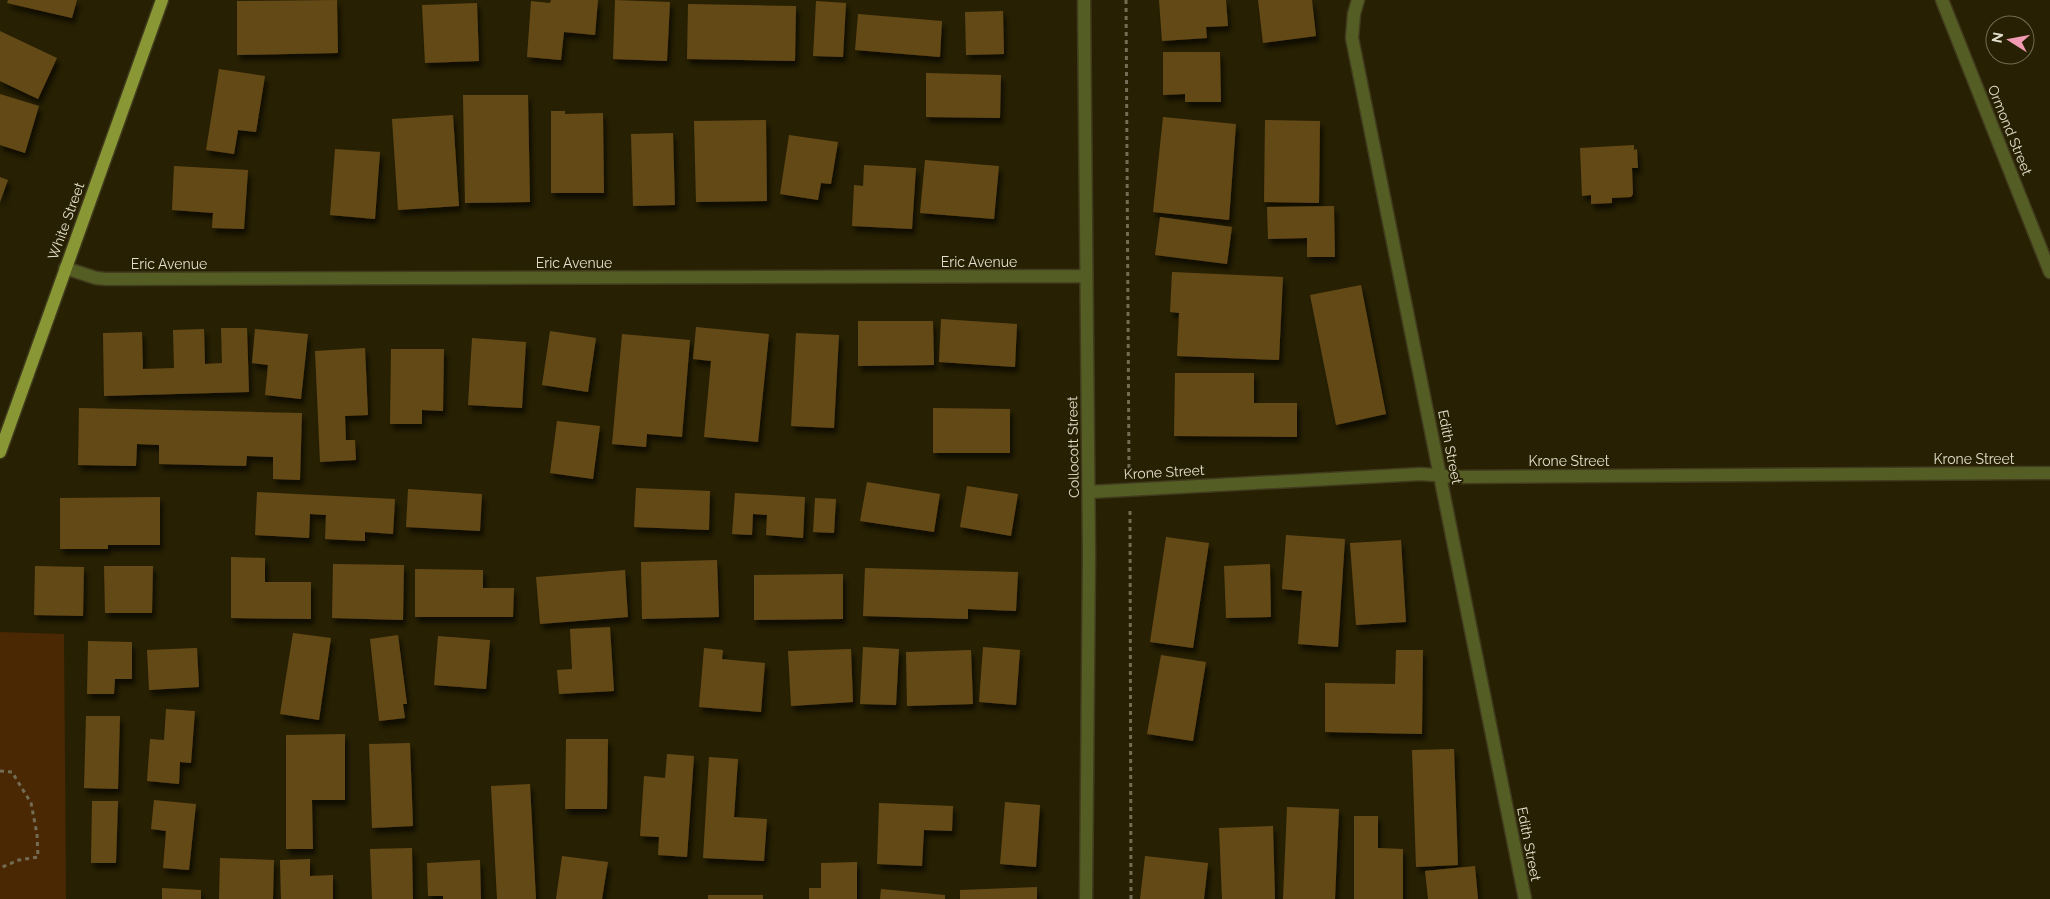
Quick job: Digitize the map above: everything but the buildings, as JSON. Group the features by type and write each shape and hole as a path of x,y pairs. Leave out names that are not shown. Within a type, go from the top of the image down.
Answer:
{"main road":[{"name":"White Street","path":"0,452 162,0"}],"street":[{"name":"Collocott Street","path":"1084,0 1085,276 1089,492 1087,897"},
{"name":"Edith Street","path":"1358,0 1354,14 1352,38 1525,899"},
{"name":"Ormond Street","path":"1942,0 2050,272"},
{"name":"Eric Avenue","path":"65,268 96,278 106,279 1085,276"},
{"name":"Krone Street","path":"1089,492 1130,488 1411,475 2050,473"}],"path":[{"path":"1126,0 1131,899"},
{"path":"0,771 12,772 31,803 37,834 38,857 19,860 0,868"}],"shaded area":[{"path":"0,632 64,634 66,899 0,899"}]}
